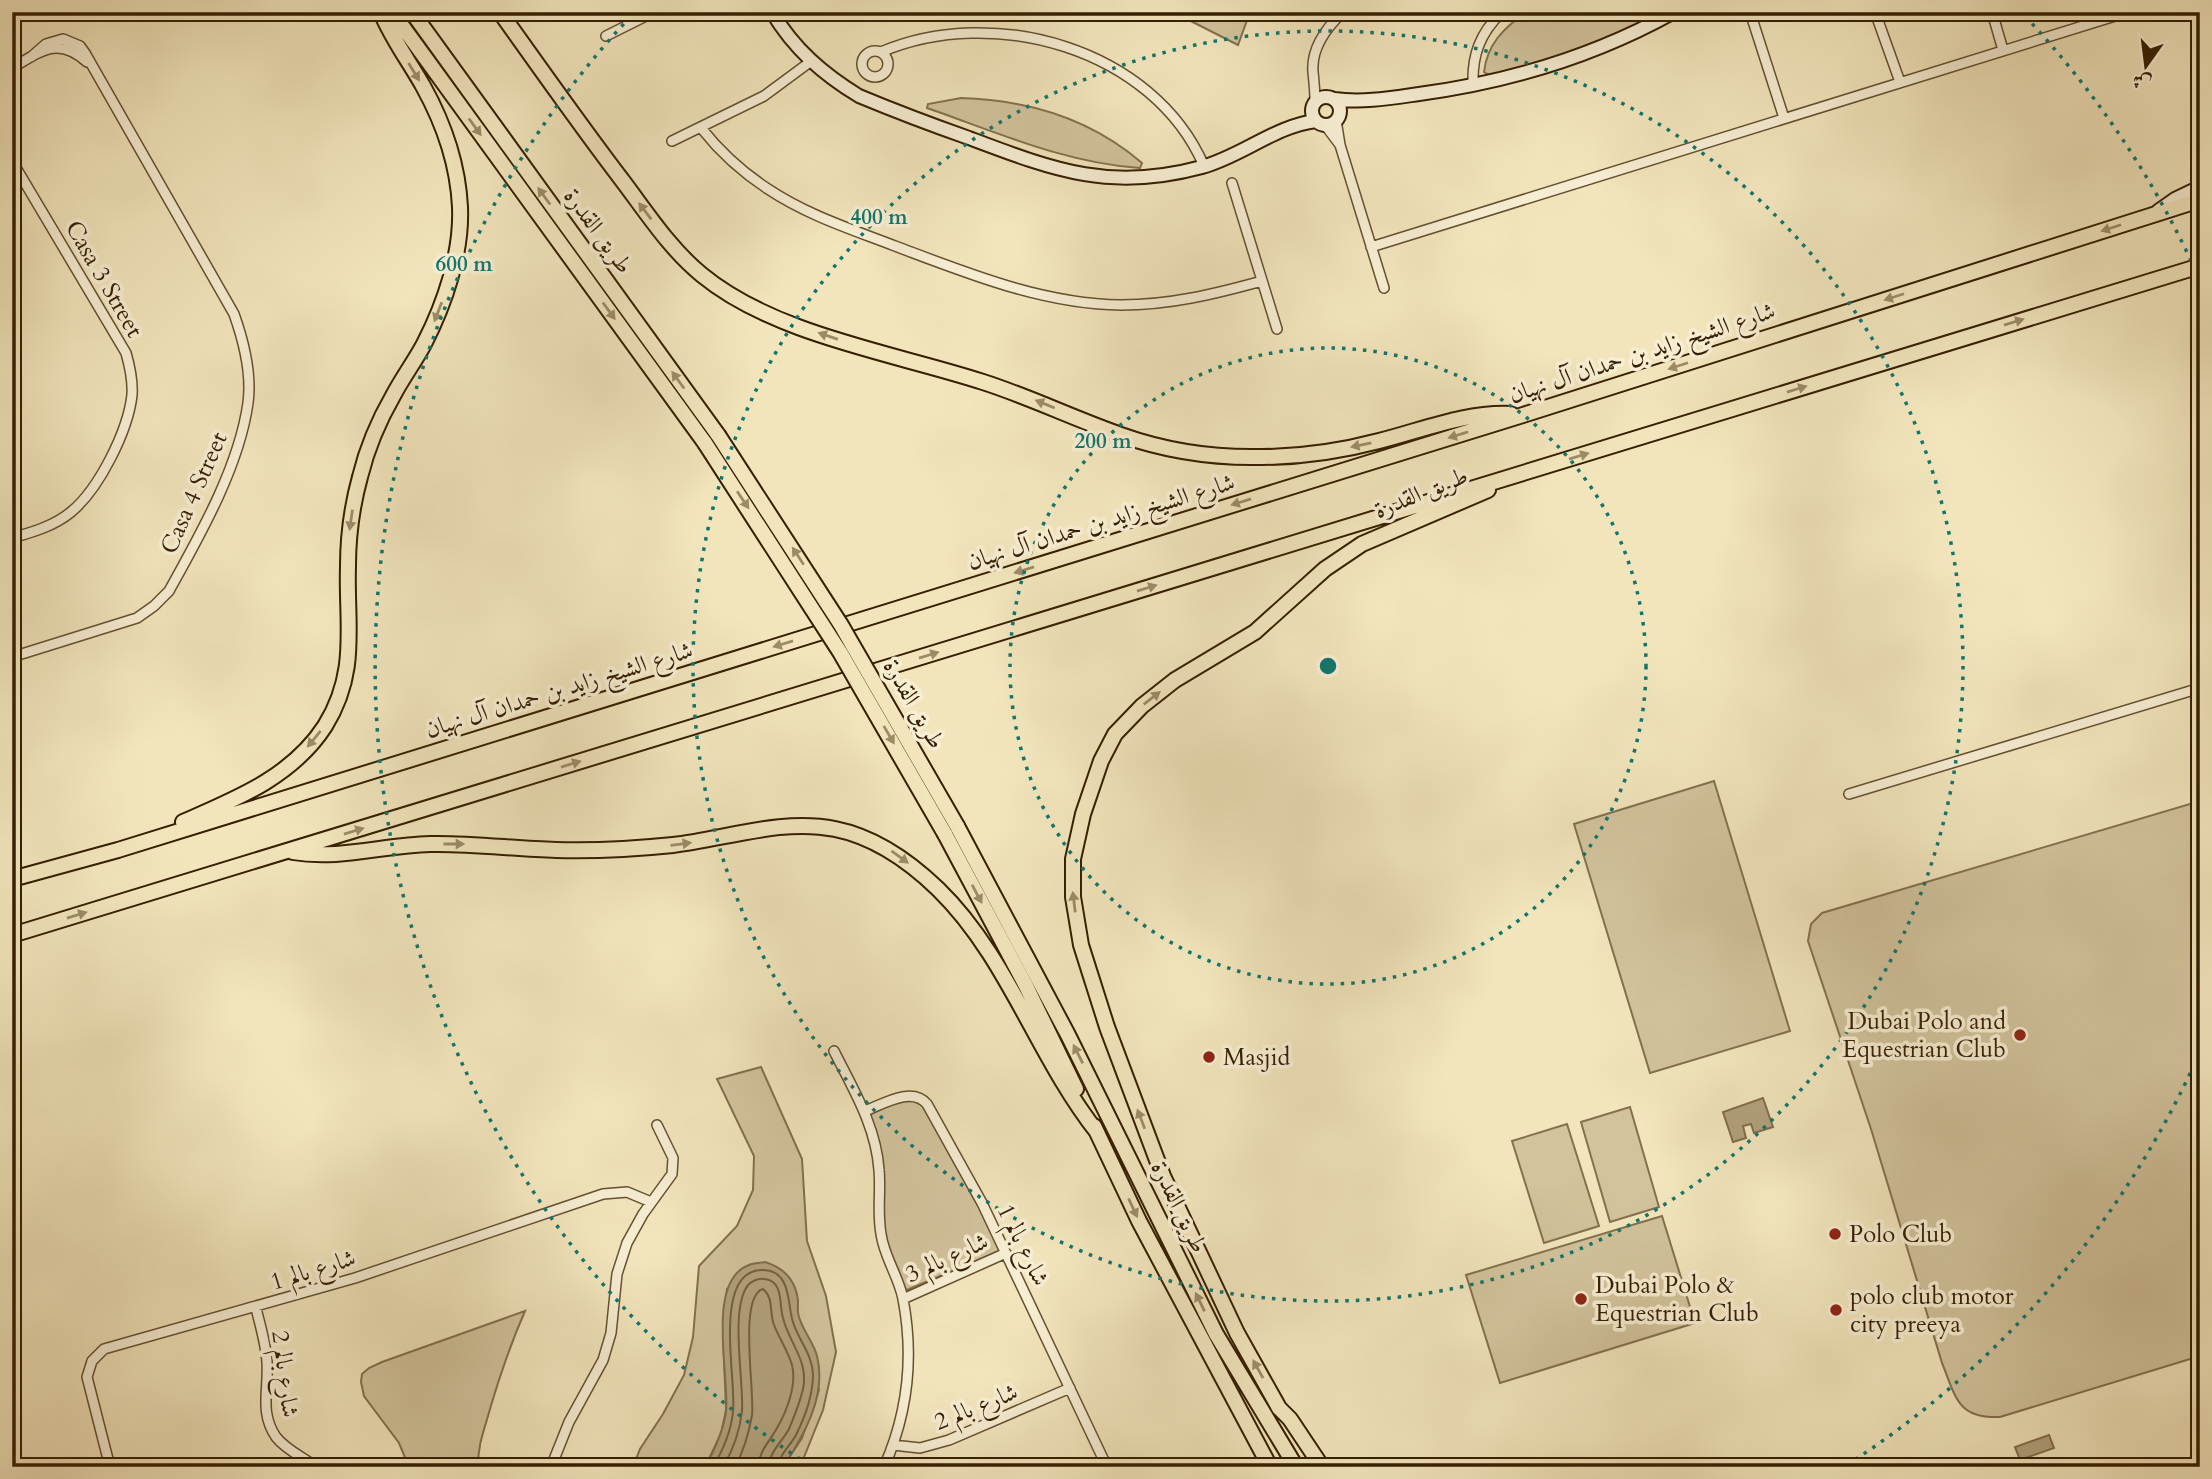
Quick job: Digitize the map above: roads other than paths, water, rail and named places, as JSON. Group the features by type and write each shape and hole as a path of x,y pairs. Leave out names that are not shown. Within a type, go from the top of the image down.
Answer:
{"main road":[{"path":"118,850 242,797 278,774 318,736 334,709 342,686 350,648 349,542 360,476 383,415 439,312 456,250 460,208 453,166 441,125 424,87 381,12"},
{"name":"طريق القدرة","path":"391,12 711,439"},
{"name":"طريق القدرة","path":"412,12 711,439 951,830 1068,1035 1216,1334 1296,1467"},
{"path":"500,12 669,243 691,266 717,286 769,314 852,345 1008,390 1120,435 1189,452 1263,457 1318,453 1374,442 1466,417 1523,415"},
{"name":"شارع الشيخ زايد بن حمدان آل نهيان","path":"12,879 118,850 1523,415 2200,201"},
{"path":"12,935 2200,266"},
{"name":"طريق القدرة","path":"1322,1467 1290,1419 1279,1408 1237,1333 1159,1164 1107,1027 1081,945 1073,897 1073,859 1083,814 1108,746 1115,734 1153,696 1240,643 1270,620 1325,569 1362,544 1476,497 1514,476"},
{"path":"289,851 335,855 398,846 456,844 556,850 612,849 674,845 803,826 834,828 863,837 890,850 921,873 967,921 992,957 1067,1090 1097,1132"},
{"name":"طريق القدرة","path":"951,830 1151,1244 1270,1467"},
{"path":"1279,1408 1312,1467"},
{"name":"طريق القدرة","path":"1249,1430 1261,1467"}],"street":[{"path":"606,36 654,12"},
{"path":"772,12 810,62 832,80 859,96 1048,167 1087,176 1127,178 1167,175 1204,166 1233,156 1325,111 1473,85 1557,63 1635,32 1671,13"},
{"path":"1343,12 1319,41 1313,61 1315,83 1340,145 1384,288"},
{"path":"1473,85 1477,47 1490,23 1502,12"},
{"path":"1751,12 1784,118"},
{"path":"1875,12 1900,82"},
{"path":"1992,12 2003,50"},
{"path":"1371,247 2109,15 2128,12"},
{"path":"881,52 923,38 968,32 1014,35 1066,48 1118,71 1156,99 1187,135 1204,166"},
{"name":"Casa 4 Street","path":"12,68 46,44 63,39 80,46 234,314 243,340 248,371 248,401 234,459 169,591 154,606 136,618 12,657"},
{"path":"672,141 702,129 765,96 810,62"},
{"path":"702,129 716,147 742,171 799,207 833,223 1008,286 1084,302 1119,305 1188,300 1262,281"},
{"name":"Casa 3 Street","path":"12,160 126,353 132,392 129,411 113,452 83,500 56,522 12,538"},
{"path":"1232,183 1277,328"},
{"path":"2154,215 2175,199 2200,187"},
{"path":"1849,794 2200,688"},
{"path":"834,1051 865,1111 879,1167 880,1231 903,1299 908,1372 904,1406 884,1467"},
{"name":"شارع بالم 1","path":"865,1111 905,1096 924,1100 969,1179 1006,1253 1107,1467"},
{"path":"551,1467 569,1422 603,1360 611,1333 617,1274 634,1228 669,1181 673,1166 670,1151 657,1125"},
{"name":"شارع بالم 1","path":"110,1467 88,1385 88,1368 97,1354 112,1347 256,1308 455,1246 603,1194 627,1192 651,1202"},
{"name":"شارع بالم 3","path":"903,1299 1006,1253"},
{"name":"شارع بالم 2","path":"256,1308 267,1359 264,1398 267,1418 283,1445 316,1467"},
{"name":"شارع بالم 2","path":"893,1445 920,1448 949,1440 1070,1388"}],"water":[{"path":"1763,1098 1773,1127 1754,1133 1751,1124 1743,1126 1746,1138 1733,1142 1723,1112"},
{"path":"765,1262 778,1268 792,1281 799,1317 817,1356 819,1386 812,1414 783,1467 705,1467 718,1440 726,1412 722,1331 727,1290 736,1274 749,1265"},
{"path":"2049,1435 2054,1448 2020,1460 2015,1447"}],"place":[{"name":"Dubai Polo and Equestrian Club","path":"2020,1035"},
{"name":"Masjid","path":"1209,1057"},
{"name":"Polo Club","path":"1835,1234"},
{"name":"Dubai Polo & Equestrian Club","path":"1581,1299"},
{"name":"polo club motor city preeya","path":"1836,1310"}]}
